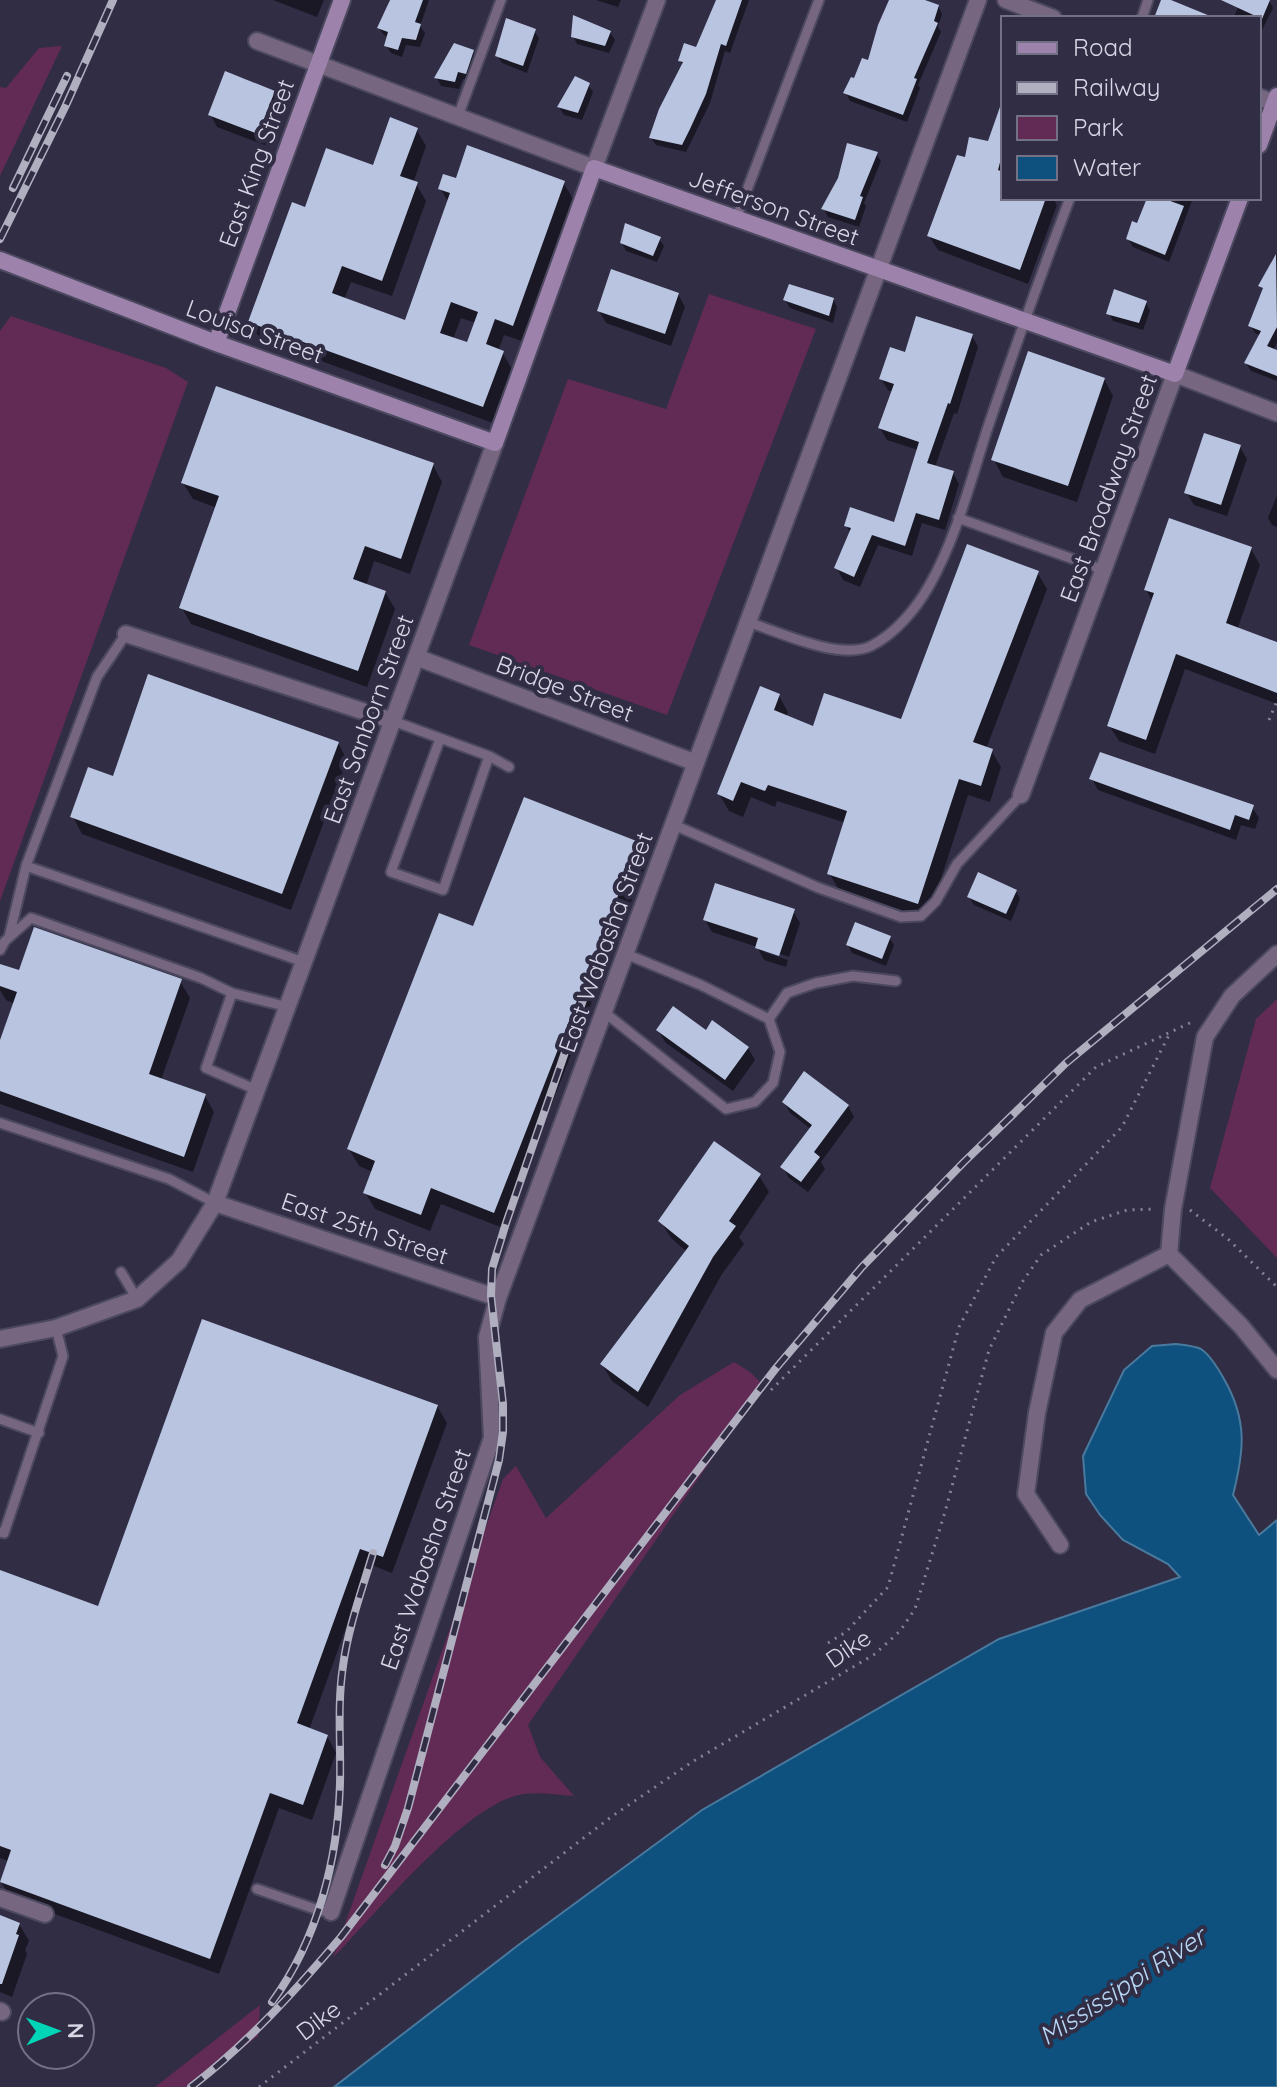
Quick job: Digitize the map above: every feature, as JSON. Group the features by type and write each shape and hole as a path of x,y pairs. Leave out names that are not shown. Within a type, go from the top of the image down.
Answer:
{"street":[{"name":"East King Street","path":"216,343 342,0"},
{"name":"East Sanborn Street","path":"0,1339 56,1328 137,1299 179,1261 215,1203 657,0"},
{"name":"East Wabasha Street","path":"331,1912 492,1438 487,1337 498,1298 978,0"},
{"path":"1006,0 1048,16"},
{"name":"Jefferson Street","path":"257,41 594,168 1277,413"},
{"path":"1261,138 1272,100"},
{"name":"East Broadway Street","path":"1021,795 1239,200"},
{"name":"Louisa Street","path":"0,260 216,343 495,443"},
{"path":"126,634 393,721"},
{"name":"Bridge Street","path":"416,657 696,763"},
{"path":"1169,1254 1173,1209 1205,1037 1232,996 1277,954"},
{"name":"East 25th Street","path":"215,1203 498,1298"},
{"path":"1169,1254 1241,1326 1277,1370"},
{"path":"1060,1545 1026,1494 1037,1413 1054,1333 1080,1300 1169,1254"},
{"path":"0,1898 45,1914"}],"lane":[{"path":"458,116 501,0"},
{"path":"736,219 819,0"},
{"path":"748,622 808,642 850,651 870,646 914,610 931,584 958,518 1023,321 1069,200"},
{"path":"958,518 1104,570"},
{"path":"9,937 26,866 97,677 126,634"},
{"path":"393,721 489,756 509,767"},
{"path":"440,739 391,872 443,890 489,756"},
{"path":"674,825 819,888 901,917 921,916 936,901 957,864 1021,795"},
{"path":"26,866 304,962"},
{"path":"0,950 9,937 31,918 201,978 232,993 288,1007"},
{"path":"604,1012 726,1109 755,1102 773,1083 780,1052 769,1019 701,985 626,954"},
{"path":"769,1019 787,993 816,983 853,976 896,981"},
{"path":"232,993 206,1068 257,1090"},
{"path":"0,1123 169,1179 215,1203"},
{"path":"121,1272 137,1299"},
{"path":"0,1532 4,1533 63,1356 56,1328"},
{"path":"0,1419 39,1433"},
{"path":"257,1889 331,1912"}],"path":[{"path":"1269,720 1277,701"},
{"path":"771,1390 1096,1067 1169,1035 1201,1017"},
{"path":"828,1643 846,1632 888,1587 959,1327 996,1257 1122,1127 1169,1035"},
{"name":"Dike","path":"259,2087 611,1817 692,1762 875,1654 900,1631 915,1609 989,1350 1023,1281 1041,1255 1091,1222 1138,1209 1187,1209 1200,1216 1277,1287"}],"green space":[{"path":"62,46 0,176 0,87 6,88 39,48"},
{"path":"709,294 816,329 667,715 469,645 568,379 666,409"},
{"path":"11,316 166,368 188,382 0,901 0,331"},
{"path":"1277,999 1277,1258 1210,1188 1256,1019"},
{"path":"734,1362 763,1385 528,1725 540,1757 574,1796 524,1794 501,1801 476,1817 423,1863 333,1958 503,1479 516,1466 546,1518 680,1395"},
{"path":"260,2005 258,2036 193,2087 155,2087"}],"water":[{"name":"Mississippi River","path":"1176,1344 1201,1349 1217,1367 1232,1394 1242,1436 1233,1495 1259,1535 1277,1520 1277,2087 334,2087 517,1946 702,1810 999,1639 1180,1577 1168,1564 1123,1540 1100,1515 1086,1494 1083,1456 1124,1370 1152,1346"}],"building":[{"path":"390,0 423,0 415,22 421,24 416,40 402,38 398,50 384,46 388,32 377,28"},
{"path":"716,0 742,0 726,46 721,44 706,94 690,129 682,145 649,138 659,109 683,62 678,61 684,43 696,47"},
{"path":"889,0 925,0 939,5 934,21 938,23 914,78 917,79 903,115 843,93 851,77 854,78 862,58 868,60"},
{"path":"1161,0 1171,0 1210,16 1155,16"},
{"path":"1221,0 1270,0 1262,19"},
{"path":"573,15 611,31 605,46 571,37"},
{"path":"506,18 536,29 523,66 495,56"},
{"path":"454,43 474,50 466,74 458,72 455,82 434,78"},
{"path":"225,71 275,91 258,134 208,115"},
{"path":"575,76 590,83 578,113 557,107"},
{"path":"1001,104 1001,159 998,170 1001,171 1001,200 1045,200 1020,270 927,236 957,155 965,157 969,137 988,141"},
{"path":"390,117 418,128 400,176 418,182 382,281 342,266 332,293 405,320 450,193 438,189 443,174 456,178 467,145 565,181 513,326 495,319 486,344 504,351 483,407 248,322 292,202 305,207 326,148 373,165","holes":["451,302 478,312 467,342 440,333"]},
{"path":"847,143 878,152 860,196 863,197 855,220 821,209 838,178"},
{"path":"1146,200 1168,200 1184,206 1165,255 1126,239 1132,221 1137,223"},
{"path":"625,223 661,237 653,256 620,243"},
{"path":"1276,254 1277,327 1267,346 1277,350 1277,376 1244,363 1261,331 1248,326 1263,288 1258,286"},
{"path":"611,269 679,293 665,334 597,311"},
{"path":"789,284 834,298 829,316 783,300"},
{"path":"1114,289 1147,301 1139,323 1106,314"},
{"path":"916,316 973,334 927,463 954,471 939,520 916,513 905,546 872,535 854,577 834,568 851,528 844,526 850,507 894,522 919,442 878,428 894,384 879,379 890,347 905,352"},
{"path":"1028,351 1105,378 1068,486 991,460"},
{"path":"216,386 434,463 401,559 365,546 353,579 386,591 358,671 179,608 219,496 181,483"},
{"path":"1204,433 1241,445 1221,505 1184,493"},
{"path":"1169,518 1252,547 1226,623 1277,642 1277,693 1176,654 1146,740 1107,726 1154,593 1144,590"},
{"path":"967,544 1039,571 973,742 993,749 981,786 959,779 918,904 827,874 847,811 768,785 765,791 741,782 733,801 717,794 760,686 780,694 774,710 813,726 824,693 901,719"},
{"path":"148,674 339,742 282,894 70,817 88,767 113,776"},
{"path":"1100,752 1254,805 1249,820 1235,815 1230,830 1089,779"},
{"path":"524,797 639,842 494,1213 431,1188 421,1215 363,1193 375,1161 347,1149 439,913 473,926"},
{"path":"978,872 1017,890 1006,914 967,897"},
{"path":"715,883 795,909 779,956 755,948 758,938 703,920"},
{"path":"855,922 891,936 882,959 846,945"},
{"path":"34,927 182,979 149,1074 206,1094 184,1157 0,1091 0,1040 17,992 0,986 0,964 19,970"},
{"path":"673,1006 706,1030 712,1020 749,1047 725,1080 656,1030"},
{"path":"804,1071 849,1105 814,1152 820,1157 801,1182 780,1167 812,1125 782,1102"},
{"path":"714,1141 761,1174 729,1221 736,1226 713,1257 638,1392 600,1364 689,1246 658,1221"},
{"path":"202,1319 438,1405 383,1557 360,1549 297,1723 328,1735 303,1805 270,1793 210,1959 0,1882 11,1850 0,1846 0,1570 98,1606"},
{"path":"0,1915 20,1923 16,1934 19,1935 2,1984 0,1984"}],"railway":[{"path":"0,239 113,0"},
{"path":"13,188 67,76"},
{"path":"191,2087 270,2016 341,1937 776,1368 862,1267 1066,1063 1277,889"},
{"path":"385,1865 408,1808 499,1460 503,1404 491,1296 492,1269 593,971"},
{"path":"272,2002 302,1952 330,1869 340,1783 343,1666 373,1553"}]}
